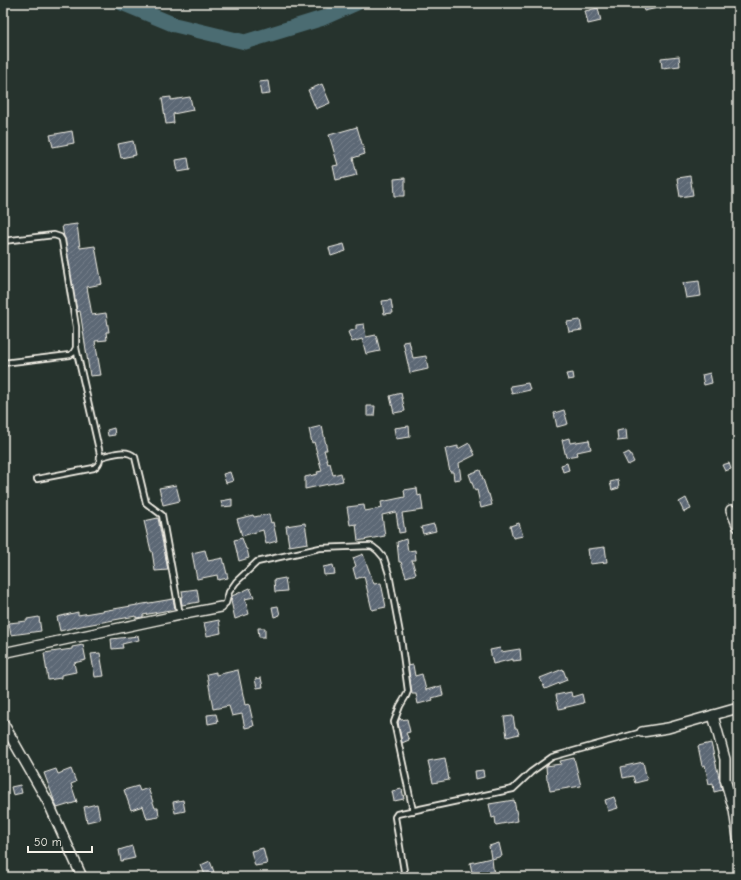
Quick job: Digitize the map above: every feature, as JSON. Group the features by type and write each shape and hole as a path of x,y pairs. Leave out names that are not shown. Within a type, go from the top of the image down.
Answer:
{"street":[{"path":"731,510 738,527"},
{"path":"3,653 221,607"},
{"path":"642,732 668,728 738,708"},
{"path":"713,716 725,760 724,779 734,810 738,838"},
{"path":"3,723 48,802 82,877"}],"lane":[{"path":"3,241 54,235 57,235 62,240 76,327 76,348 100,457 99,465 94,468 37,479"},
{"path":"3,363 70,354 73,353 76,348"},
{"path":"100,457 125,453 132,454 135,457 146,503 162,515 180,615"},
{"path":"221,607 225,605 229,592 236,582 257,562 320,548 370,546 378,550 384,558 389,574 408,691 394,722 413,811"},
{"path":"404,877 395,816 398,814 513,789 530,772 552,757 642,732"}],"building":[{"path":"642,3 667,3 667,6 644,11"},
{"path":"598,8 601,21 588,24 585,11"},
{"path":"679,56 680,66 662,68 661,58"},
{"path":"268,81 270,94 261,95 259,82"},
{"path":"322,84 330,103 316,109 308,90"},
{"path":"171,97 171,100 190,97 193,110 173,114 174,123 166,124 162,98"},
{"path":"357,127 365,154 353,158 357,175 336,180 333,166 338,165 329,135"},
{"path":"72,131 74,143 53,147 50,135"},
{"path":"133,141 136,155 121,158 118,144"},
{"path":"188,158 190,170 178,172 176,160"},
{"path":"690,176 693,195 680,197 677,178"},
{"path":"405,178 405,196 395,196 394,179"},
{"path":"77,224 80,248 95,246 102,284 87,287 92,315 106,313 109,332 106,332 107,340 95,341 101,375 90,376 80,311 77,312 62,226"},
{"path":"344,244 346,251 331,256 329,248"},
{"path":"699,281 701,296 686,298 683,283"},
{"path":"391,300 393,313 384,314 382,301"},
{"path":"580,320 582,330 569,332 567,322"},
{"path":"364,324 366,337 376,335 380,351 366,354 362,339 352,342 348,332 356,329 356,325"},
{"path":"409,341 413,358 426,356 428,369 410,373 403,342"},
{"path":"573,373 574,379 568,380 566,374"},
{"path":"710,373 712,383 704,385 702,375"},
{"path":"528,383 530,390 512,394 510,386"},
{"path":"401,393 405,411 394,413 390,396"},
{"path":"367,406 375,406 374,416 367,416"},
{"path":"564,410 568,424 557,427 554,413"},
{"path":"322,426 327,450 324,450 328,464 330,463 333,475 341,473 343,481 305,489 305,477 318,474 317,472 322,471 314,442 312,443 309,429"},
{"path":"409,426 410,437 396,439 394,428"},
{"path":"114,428 115,435 108,436 107,430"},
{"path":"626,429 627,440 618,441 617,431"},
{"path":"569,438 570,443 589,440 591,449 577,452 578,455 566,457 562,440"},
{"path":"469,443 475,455 459,463 461,479 454,480 453,472 450,472 445,449 458,446 458,449"},
{"path":"629,452 634,462 628,465 623,455"},
{"path":"567,463 569,470 563,472 561,465"},
{"path":"729,463 731,469 725,471 722,465"},
{"path":"480,470 492,505 481,508 477,490 475,491 469,474"},
{"path":"230,472 233,481 226,483 223,474"},
{"path":"618,480 619,488 612,490 610,482"},
{"path":"176,485 180,501 163,505 159,488"},
{"path":"417,488 418,496 421,495 423,510 402,513 405,532 399,533 396,512 382,515 385,536 358,541 356,524 350,525 347,507 364,505 365,511 382,508 381,502 405,497 404,490"},
{"path":"686,498 691,509 684,512 679,502"},
{"path":"232,499 232,506 222,507 221,501"},
{"path":"269,514 271,523 273,522 277,541 266,544 263,530 242,536 237,519 253,515 254,517"},
{"path":"158,518 168,570 155,571 152,551 144,521"},
{"path":"305,523 308,543 289,546 286,526"},
{"path":"519,523 523,536 513,538 510,526"},
{"path":"434,524 436,531 423,534 421,527"},
{"path":"242,538 249,558 239,561 234,540"},
{"path":"406,539 408,551 415,550 416,560 412,560 416,574 406,577 401,562 399,562 397,542"},
{"path":"605,547 607,562 590,564 588,549"},
{"path":"205,550 208,561 223,558 228,578 218,580 217,575 197,579 192,553"},
{"path":"363,554 374,584 381,583 386,607 372,610 364,576 356,579 353,568 356,566 353,558"},
{"path":"333,565 335,574 324,575 323,567"},
{"path":"285,578 287,591 275,592 274,580"},
{"path":"250,588 254,597 245,599 249,614 235,619 231,601 232,596"},
{"path":"197,589 199,602 182,605 182,591"},
{"path":"173,599 175,609 143,615 143,617 136,618 136,616 60,631 57,617 78,612 78,615"},
{"path":"278,606 280,615 274,617 272,607"},
{"path":"39,617 41,631 11,635 9,623 27,621 27,619"},
{"path":"219,620 221,633 207,636 204,623"},
{"path":"258,628 265,628 265,637 259,637"},
{"path":"138,636 139,640 122,644 123,648 112,649 111,639"},
{"path":"83,645 86,660 74,663 76,672 61,675 61,678 48,680 44,653 72,649 72,647"},
{"path":"500,648 501,652 520,649 521,660 513,661 513,659 493,664 490,650"},
{"path":"100,653 104,676 95,677 91,654"},
{"path":"413,665 415,676 422,674 426,690 441,686 443,695 432,698 433,700 418,704 416,694 412,694 408,666"},
{"path":"563,669 567,680 545,689 540,678"},
{"path":"238,670 245,705 249,704 254,726 245,728 242,714 232,716 229,706 213,709 207,674 216,672 216,675"},
{"path":"261,678 263,687 257,688 255,679"},
{"path":"571,692 572,697 582,694 584,703 559,709 556,695"},
{"path":"216,714 218,722 208,724 207,715"},
{"path":"513,716 515,728 517,728 519,734 507,737 504,717"},
{"path":"400,718 401,720 407,719 410,732 406,733 409,740 402,743 398,722"},
{"path":"711,743 722,790 714,792 713,783 709,784 705,765 702,766 698,746"},
{"path":"445,758 449,780 433,783 428,761"},
{"path":"574,758 581,786 550,791 547,780 546,766 561,764 560,761"},
{"path":"643,762 647,780 635,783 633,776 623,778 621,767"},
{"path":"56,769 58,774 71,769 76,782 71,784 77,802 57,808 44,773"},
{"path":"483,770 484,777 476,779 475,771"},
{"path":"20,785 22,793 13,795 11,787"},
{"path":"138,786 140,791 148,788 155,808 158,808 159,817 147,819 143,806 131,810 124,790"},
{"path":"402,789 404,799 394,801 392,791"},
{"path":"614,797 618,808 608,811 605,800"},
{"path":"183,800 185,811 175,813 173,802"},
{"path":"514,800 518,821 496,825 495,817 492,818 489,804"},
{"path":"97,804 100,819 87,822 84,807"},
{"path":"499,843 502,856 492,859 494,876 473,877 470,863 491,858 489,846"},
{"path":"132,846 135,858 121,861 119,850"},
{"path":"263,848 267,864 255,866 251,851"},
{"path":"210,861 214,872 205,875 201,865"}],"waterway":[{"path":"122,3 175,25 245,42 323,18 357,3"}]}
